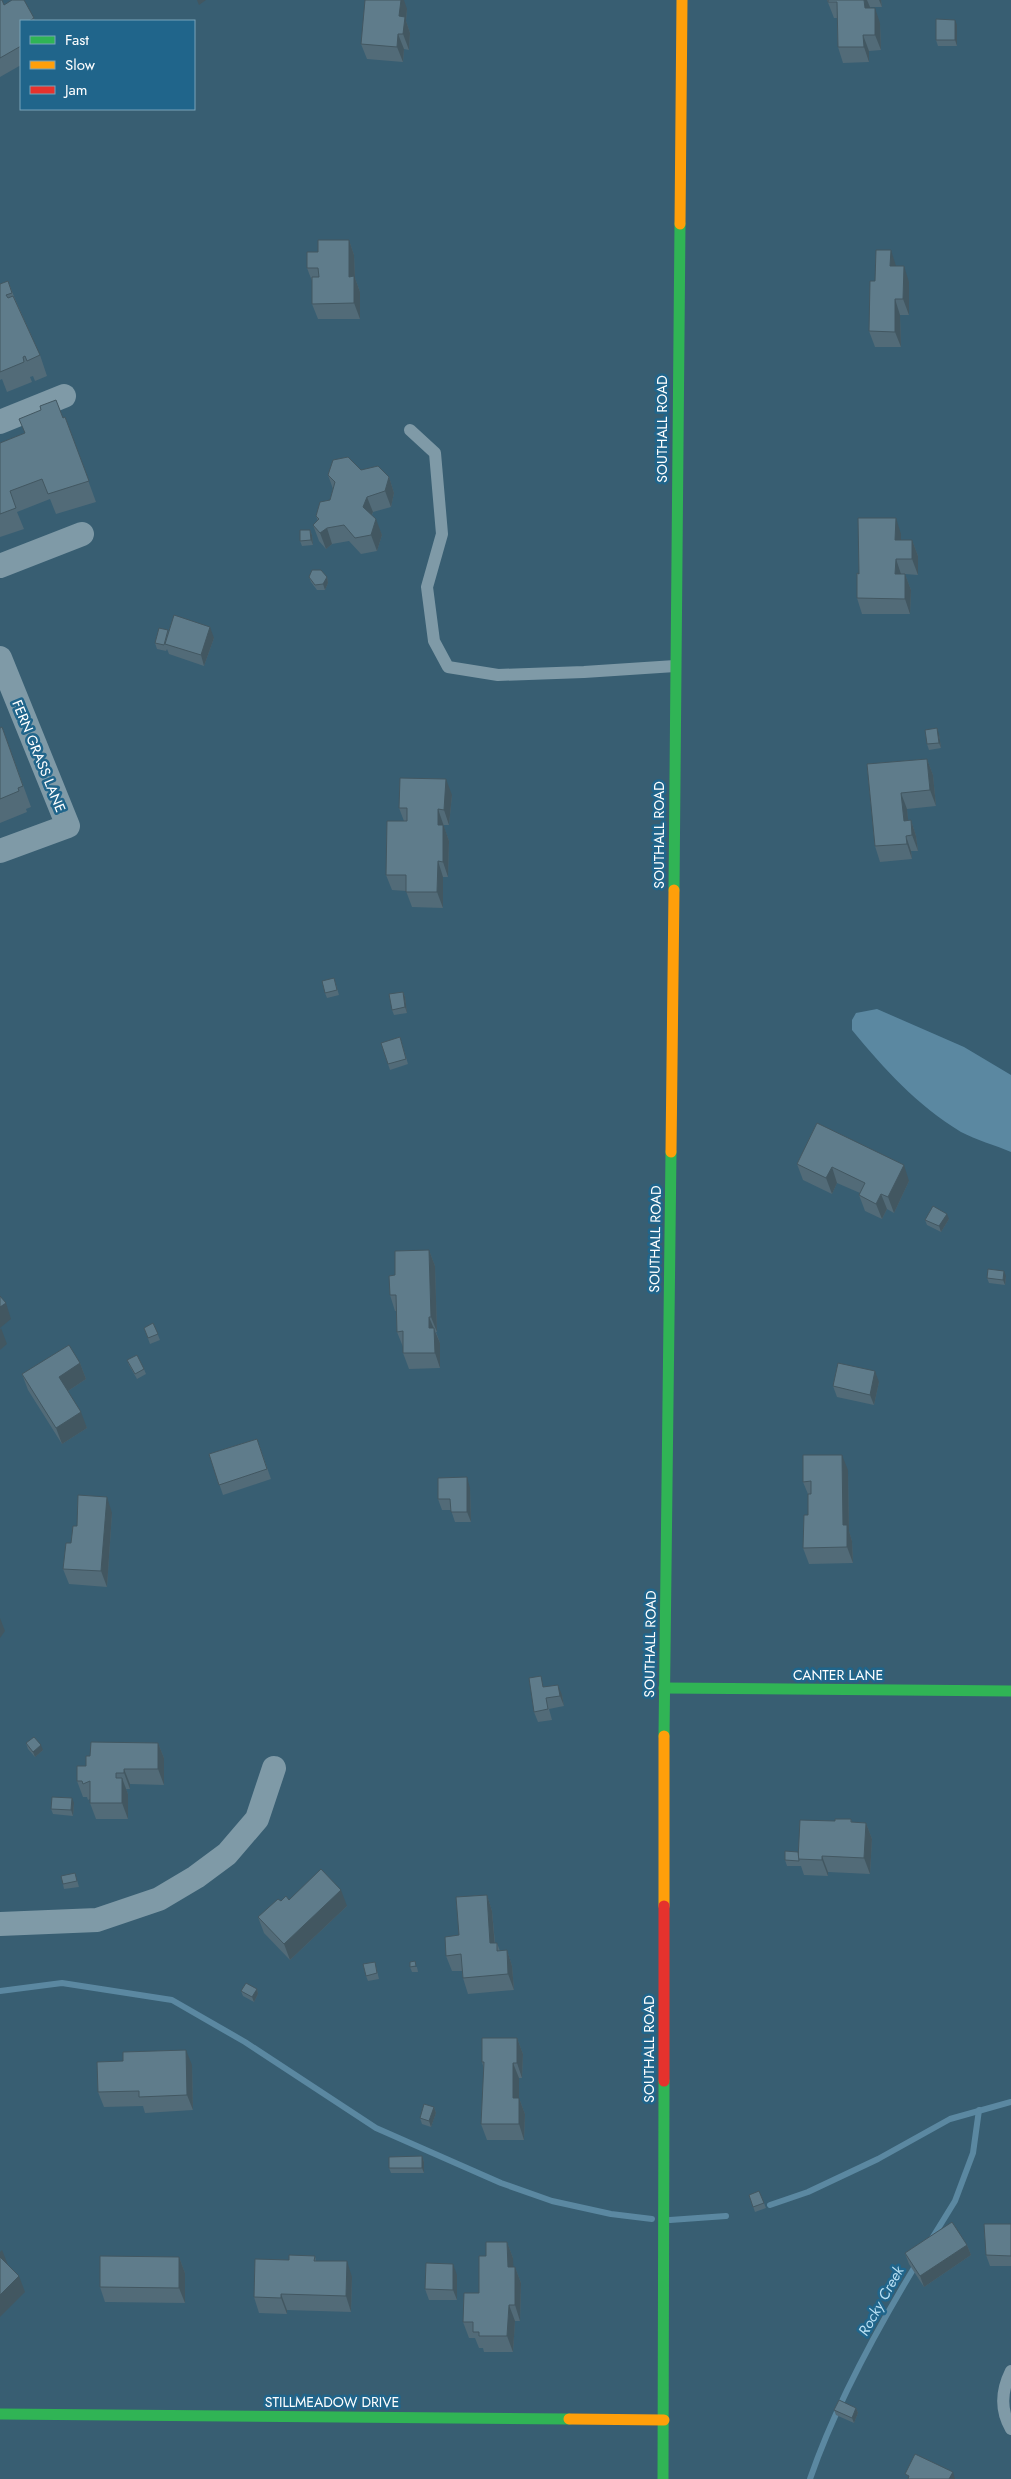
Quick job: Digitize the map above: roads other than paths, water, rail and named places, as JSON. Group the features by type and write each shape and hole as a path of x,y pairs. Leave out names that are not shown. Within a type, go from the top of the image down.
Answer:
{"street":[{"name":"SOUTHALL ROAD","path":"663,2479 664,1688 674,927 682,0"},
{"path":"0,422 64,396"},
{"path":"0,566 82,534"},
{"name":"FERN GRASS LANE","path":"0,658 8,703 68,826 0,851"},
{"name":"CANTER LANE","path":"664,1688 1011,1691"},
{"path":"0,1924 98,1920 159,1899 196,1877 233,1847 257,1819 274,1768"},
{"name":"STILLMEADOW DRIVE","path":"0,2414 664,2420"}],"lane":[{"path":"410,430 435,453 442,534 427,587 434,641 448,667 498,674 584,672 675,666"},
{"path":"1011,2371 1005,2383 1003,2400 1004,2417 1011,2429"}],"water":[{"path":"877,1009 964,1047 1011,1075 1011,1152 973,1138 945,1121 902,1086 876,1059 852,1030 852,1020 856,1013"}],"waterway":[{"path":"0,1991 62,1983 172,2000 245,2042 376,2128 501,2183 552,2201 611,2214 652,2219"},
{"path":"770,2205 808,2192 878,2159 950,2119 1011,2102"},
{"name":"Rocky Creek","path":"931,2240 955,2201 973,2153 979,2110"},
{"path":"670,2220 726,2216"},
{"name":"Rocky Creek","path":"810,2479 844,2396 887,2314 917,2263"}]}
